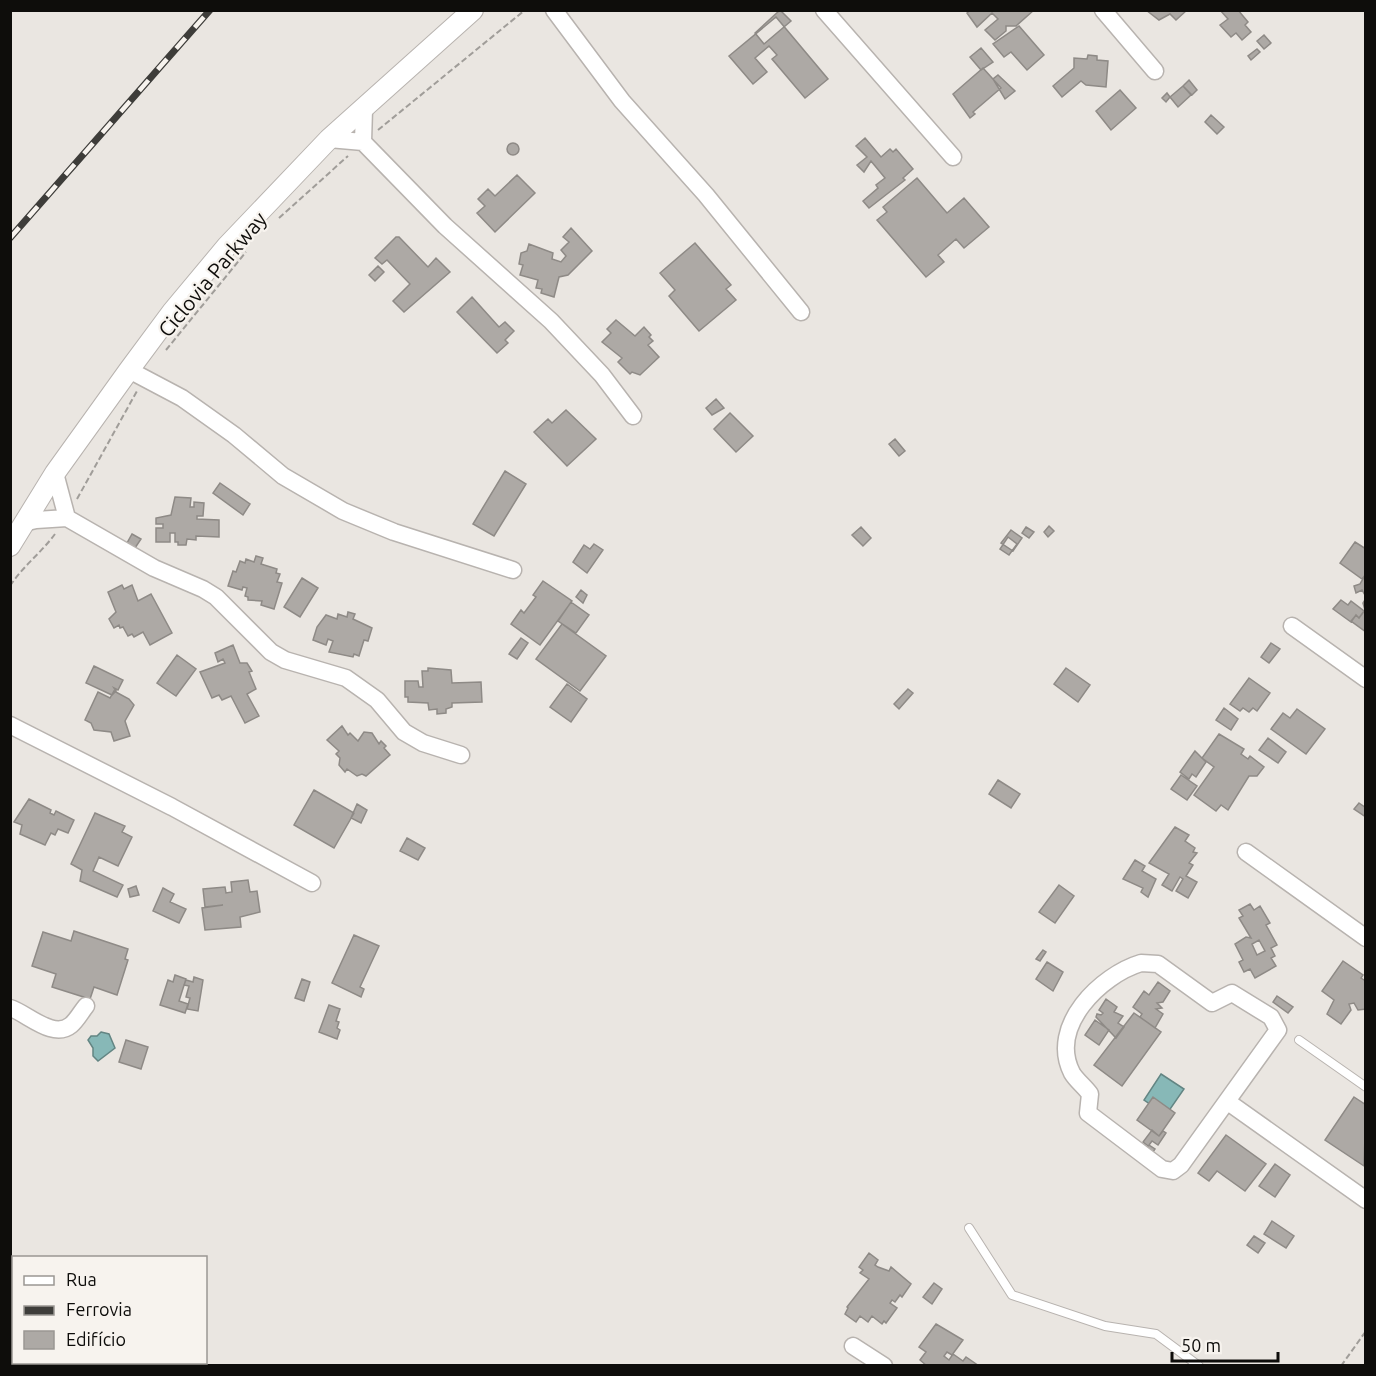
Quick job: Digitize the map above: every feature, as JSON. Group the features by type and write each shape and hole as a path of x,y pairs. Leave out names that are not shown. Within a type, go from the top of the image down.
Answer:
{"street":[{"path":"10,546 55,473 136,374 172,312 227,246 329,139 473,10"},
{"path":"554,10 622,101 706,195 801,312"},
{"path":"824,10 953,157"},
{"path":"1103,10 1155,71"},
{"path":"363,142 364,109"},
{"path":"329,139 363,142 445,226 551,321 602,375 633,416"},
{"path":"136,374 182,398 234,435 284,476 343,511 394,532 513,570"},
{"path":"55,473 67,518"},
{"path":"23,523 67,518 154,568 203,589 223,604 271,652 285,660 346,678 377,700 404,732 423,743 461,755"},
{"path":"1292,627 1365,679"},
{"path":"10,725 172,807 312,883"},
{"path":"1246,852 1365,938"},
{"path":"1141,963 1158,963 1212,1003 1232,993 1271,1017 1278,1030 1228,1102 1181,1165 1173,1171 1162,1169 1088,1113 1090,1094 1073,1074 1069,1065 1068,1037 1072,1020 1080,1008 1112,976 1141,963"},
{"path":"10,1008 44,1026 57,1029 71,1025 86,1006"},
{"path":"1228,1102 1365,1200"},
{"path":"853,1346 884,1365"}],"lane":[{"path":"1299,1040 1365,1087"},
{"path":"969,1228 1012,1295 1106,1326 1156,1334 1199,1365"}],"path":[{"name":"Ciclovia Parkway","path":"279,218 363,142 525,10"},
{"name":"Ciclovia Parkway","path":"165,351 247,252"},
{"path":"10,586 20,570 42,552 67,518 136,374"},
{"path":"1341,1365 1365,1331"}],"water":[{"path":"101,1032 109,1034 115,1048 98,1061 93,1056 93,1048 88,1040 91,1036 97,1036"},
{"path":"1161,1074 1184,1089 1166,1115 1144,1100"}],"building":[{"path":"780,10 791,21 764,44 755,33"},
{"path":"970,10 1034,10 1016,26 1006,26 1006,31 995,40 985,30 998,19 992,13 977,27 967,13"},
{"path":"1146,10 1187,10 1176,20 1170,14 1159,20"},
{"path":"1220,10 1238,10 1248,22 1245,25 1251,32 1242,40 1236,33 1231,37 1220,25 1228,19"},
{"path":"776,17 828,79 805,98 772,59 777,55 769,46 755,58 767,72 753,84 729,56"},
{"path":"1019,26 1044,55 1027,70 1011,52 1004,57 993,44"},
{"path":"1264,35 1271,43 1264,49 1257,41"},
{"path":"981,48 993,62 981,70 970,57"},
{"path":"1257,49 1260,52 1251,60 1248,56"},
{"path":"1088,55 1097,56 1097,60 1108,61 1106,87 1086,85 1081,81 1062,97 1053,86 1074,68 1074,58 1087,59"},
{"path":"983,68 1001,88 973,112 975,114 970,118 953,94"},
{"path":"998,75 1015,91 1005,99 993,79"},
{"path":"1189,80 1197,90 1192,95 1183,86"},
{"path":"1183,86 1191,95 1178,107 1170,97"},
{"path":"1120,90 1136,108 1111,130 1096,111"},
{"path":"1167,93 1170,97 1166,102 1162,98"},
{"path":"1211,115 1224,127 1217,134 1205,122"},
{"path":"865,138 881,157 890,149 893,152 896,149 913,169 903,178 905,180 869,208 863,201 878,188 876,185 885,178 871,161 864,172 857,165 867,157 856,146"},
{"path":"513,143 519,149 513,155 507,149"},
{"path":"517,175 535,193 495,232 477,213 485,206 478,199 488,189 495,196"},
{"path":"917,178 947,213 964,198 989,227 964,248 956,239 938,255 944,262 926,277 877,220 887,212 883,207"},
{"path":"571,228 592,251 568,275 559,277 554,297 541,293 542,289 536,288 538,280 520,275 523,265 519,264 521,253 527,251 529,244 553,253 552,259 561,262 566,256 561,250 569,242 563,237"},
{"path":"396,237 399,237 428,267 436,258 450,272 404,312 393,301 410,284 387,260 382,264 375,258"},
{"path":"695,243 731,285 726,289 736,300 699,331 669,296 675,290 660,273"},
{"path":"378,266 384,272 375,281 369,275"},
{"path":"472,297 499,327 505,322 514,331 505,340 508,343 497,353 457,312"},
{"path":"616,320 635,336 644,327 651,335 649,337 653,341 648,345 659,357 640,375 632,372 630,374 618,362 622,358 602,342 611,333 607,329"},
{"path":"716,399 724,408 712,415 706,408"},
{"path":"566,410 596,439 567,466 534,432 548,419 552,423"},
{"path":"730,413 753,436 736,452 714,429"},
{"path":"895,439 905,451 899,456 889,444"},
{"path":"505,471 526,484 494,536 473,524"},
{"path":"220,483 250,504 243,515 213,493"},
{"path":"175,497 191,498 190,507 194,507 194,502 204,503 203,516 197,516 197,519 219,520 219,537 196,536 196,540 187,539 186,545 178,545 178,542 175,542 175,533 170,533 170,542 156,542 156,528 163,528 163,524 156,524 156,518 171,515"},
{"path":"1049,526 1054,531 1048,537 1044,532"},
{"path":"861,527 871,538 863,546 852,535"},
{"path":"1026,527 1034,532 1029,538 1022,533"},
{"path":"1011,530 1022,538 1013,551 1001,543"},
{"path":"132,534 141,539 135,548 127,543"},
{"path":"1008,537 1017,544 1009,555 1000,549"},
{"path":"1355,542 1366,549 1366,574 1362,579 1340,563"},
{"path":"594,544 603,550 587,573 573,562 584,545 590,549"},
{"path":"256,556 263,558 261,564 277,569 276,573 280,574 277,582 282,583 274,609 261,605 262,601 248,600 245,596 247,588 243,587 242,590 228,586 233,571 236,572 240,561 245,563 246,559 254,562"},
{"path":"1366,574 1366,597 1362,590 1356,593 1354,586 1360,584"},
{"path":"302,578 318,588 300,617 284,607"},
{"path":"543,581 572,601 540,645 511,624 521,610 524,613 536,597 533,595"},
{"path":"122,585 124,589 132,585 138,601 151,594 172,633 150,645 143,632 134,637 132,634 128,636 123,627 120,628 119,625 114,628 109,619 116,612 108,592"},
{"path":"581,590 587,595 583,603 576,597"},
{"path":"1366,598 1366,632 1351,621 1356,615 1359,618 1365,610 1363,603"},
{"path":"1341,600 1348,605 1351,601 1364,611 1359,618 1356,615 1351,622 1333,609"},
{"path":"571,602 589,615 576,633 558,621"},
{"path":"348,612 355,614 353,619 372,628 368,641 364,640 359,656 329,652 333,641 328,639 326,645 313,640 317,627 326,615 337,619 338,614 347,617"},
{"path":"562,624 606,656 580,691 536,659"},
{"path":"521,638 528,643 517,659 509,654"},
{"path":"1271,643 1280,649 1269,663 1261,657"},
{"path":"233,645 240,663 247,663 252,671 249,672 256,689 247,694 259,716 245,723 231,696 222,700 219,695 212,698 200,672 225,663 223,659 218,662 215,653"},
{"path":"177,655 196,669 176,696 157,683"},
{"path":"94,666 123,680 118,690 114,688 116,691 112,695 86,683"},
{"path":"428,668 451,670 452,683 481,682 482,702 452,703 452,707 446,709 446,713 437,714 437,709 429,710 428,703 408,702 408,697 405,697 405,681 418,681 419,687 423,687 422,671 428,671"},
{"path":"1066,668 1090,685 1078,702 1054,684"},
{"path":"1249,678 1270,693 1257,711 1253,708 1249,712 1243,708 1240,711 1230,704"},
{"path":"567,684 587,699 571,722 550,707"},
{"path":"908,689 913,693 899,709 894,704"},
{"path":"114,691 129,699 134,705 125,721 130,736 114,741 111,732 94,730 91,723 85,720 98,692 110,698"},
{"path":"1224,708 1238,719 1231,730 1216,720"},
{"path":"1297,709 1325,729 1306,754 1271,729 1283,713 1290,718"},
{"path":"342,726 348,735 350,733 358,741 364,732 372,733 379,744 381,741 386,746 384,748 390,755 366,776 362,774 357,776 347,769 345,772 339,765 340,758 336,754 339,751 327,740"},
{"path":"1219,734 1244,749 1241,754 1248,759 1250,756 1264,767 1257,776 1249,776 1228,810 1221,805 1216,811 1194,795 1214,767 1202,758"},
{"path":"1268,738 1286,752 1278,763 1259,750"},
{"path":"1195,751 1206,762 1196,777 1192,774 1189,779 1180,772"},
{"path":"1181,775 1197,786 1187,800 1171,789"},
{"path":"998,780 1020,794 1011,808 989,794"},
{"path":"314,790 354,813 334,848 294,825"},
{"path":"29,799 51,810 50,813 54,815 56,811 74,820 68,833 58,829 55,835 51,833 45,845 20,834 22,825 14,822"},
{"path":"1359,803 1366,808 1366,817 1354,809"},
{"path":"357,804 367,810 361,823 351,818"},
{"path":"95,813 125,826 122,832 132,837 118,866 99,857 93,871 123,885 117,897 80,881 82,870 71,864"},
{"path":"1175,827 1189,835 1185,841 1195,848 1193,852 1197,853 1189,863 1193,865 1186,876 1197,882 1188,898 1176,891 1183,879 1180,877 1172,891 1162,885 1169,874 1149,863"},
{"path":"407,838 425,848 418,860 400,851"},
{"path":"1135,860 1145,866 1142,871 1156,879 1148,897 1141,892 1143,888 1123,879"},
{"path":"248,880 250,892 257,891 260,912 240,917 241,927 205,930 202,908 223,905 205,907 203,889 225,887 226,893 232,892 231,882"},
{"path":"1059,885 1074,896 1055,923 1039,912"},
{"path":"136,886 139,895 130,897 128,889"},
{"path":"163,888 174,894 170,902 186,909 179,923 153,911"},
{"path":"1250,904 1254,910 1260,906 1270,923 1266,925 1277,945 1271,948 1275,956 1271,958 1276,966 1255,978 1250,969 1244,972 1239,962 1243,960 1235,944 1246,937 1251,938 1239,918 1243,916 1239,910","holes":["1259,940 1265,951 1257,955 1252,944"]},
{"path":"74,931 128,949 125,959 128,960 117,995 94,987 90,999 52,987 56,974 32,966 43,932 71,941"},
{"path":"354,935 379,946 360,987 364,989 361,997 332,983"},
{"path":"1043,950 1046,952 1040,961 1036,959"},
{"path":"1343,961 1363,975 1361,978 1366,979 1366,1009 1358,1010 1354,1003 1349,1004 1351,1010 1341,1024 1327,1014 1334,1000 1322,991"},
{"path":"1047,962 1063,972 1053,991 1036,979"},
{"path":"175,975 186,979 179,1001 188,1004 185,1013 160,1005 168,980 173,982"},
{"path":"194,977 203,980 198,1011 187,1009 190,998 186,997 189,986 184,985 186,980 193,982"},
{"path":"302,979 310,982 304,1001 295,998"},
{"path":"1158,982 1170,991 1163,1002 1157,1003 1162,1008 1156,1009 1163,1014 1155,1028 1140,1017 1142,1014 1133,1007 1144,991 1149,995"},
{"path":"1277,996 1293,1007 1288,1013 1273,1002"},
{"path":"1106,999 1117,1007 1114,1012 1123,1016 1118,1023 1124,1027 1116,1038 1096,1017 1097,1014 1103,1013 1099,1010"},
{"path":"329,1005 340,1009 336,1021 339,1022 337,1028 340,1030 337,1039 319,1032"},
{"path":"1134,1013 1161,1032 1122,1086 1094,1065"},
{"path":"1095,1020 1109,1030 1099,1045 1085,1035"},
{"path":"126,1040 148,1047 141,1069 119,1062"},
{"path":"1153,1097 1175,1113 1159,1136 1137,1120"},
{"path":"1354,1097 1366,1105 1364,1166 1325,1140"},
{"path":"1152,1130 1159,1136 1163,1131 1166,1133 1158,1145 1152,1141 1149,1145 1155,1149 1151,1155 1145,1151 1148,1146 1143,1142"},
{"path":"1226,1135 1266,1164 1245,1191 1217,1171 1209,1181 1198,1173"},
{"path":"1275,1164 1290,1175 1275,1197 1259,1186"},
{"path":"1272,1221 1294,1236 1286,1248 1264,1234"},
{"path":"1254,1236 1265,1243 1258,1253 1247,1245"},
{"path":"869,1253 878,1260 875,1265 889,1271 891,1267 911,1284 902,1297 900,1295 895,1302 892,1300 890,1303 897,1308 886,1323 884,1321 882,1324 872,1316 868,1322 860,1316 856,1322 845,1314 847,1307 869,1279 860,1273 863,1270 859,1267"},
{"path":"934,1283 942,1289 932,1304 923,1297"},
{"path":"936,1324 963,1340 952,1355 947,1352 944,1356 949,1360 953,1354 963,1361 966,1357 979,1366 927,1366 920,1360 926,1352 919,1347"}],"railway":[{"path":"10,238 210,10"}]}
